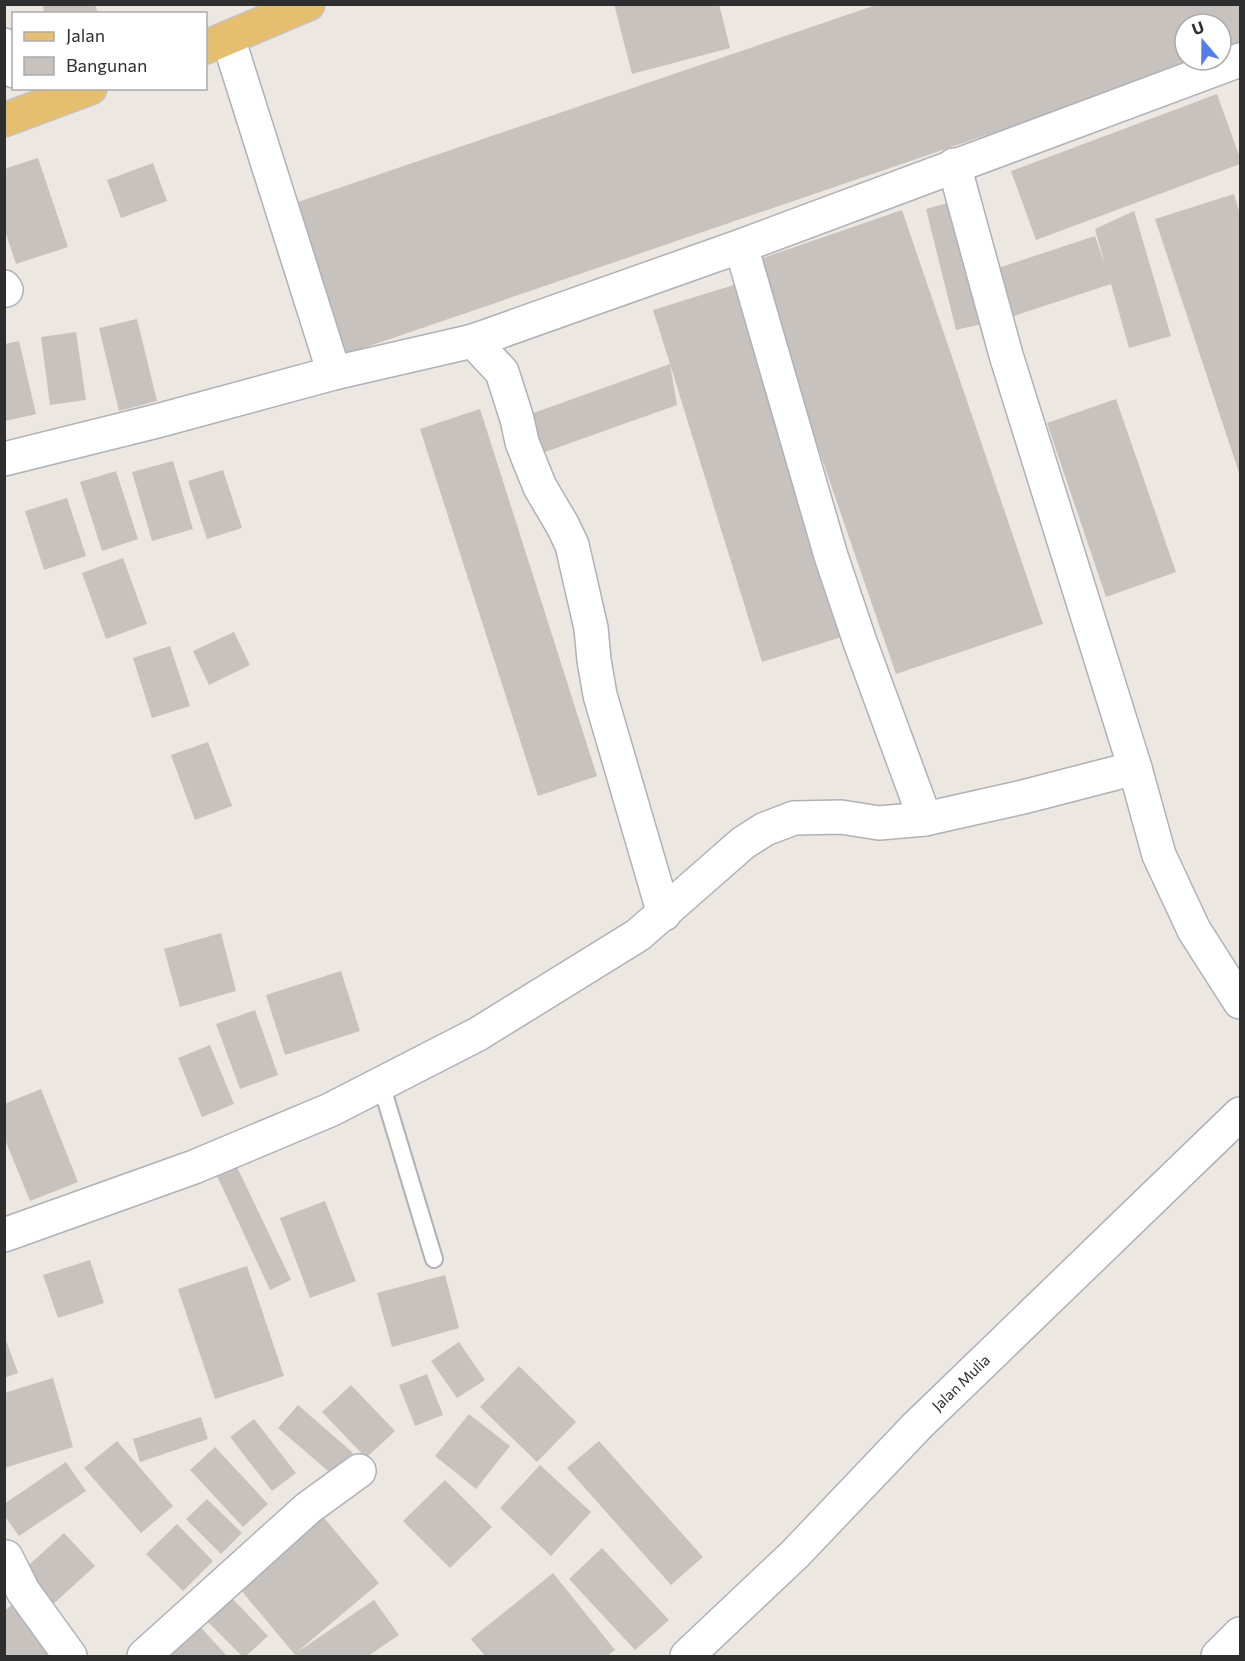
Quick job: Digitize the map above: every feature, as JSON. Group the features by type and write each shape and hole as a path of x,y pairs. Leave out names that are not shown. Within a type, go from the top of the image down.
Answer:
{"main road":[{"path":"217,42 289,8"},
{"path":"17,106 82,90"}],"street":[{"path":"217,42 334,373"},
{"path":"4,45 12,66"},
{"path":"4,459 157,421 334,373 473,341 741,246 954,165 1238,69"},
{"path":"954,165 1006,355 1135,768 1159,855 1194,930 1240,1002"},
{"path":"741,246 831,556 925,819"},
{"path":"473,341 502,372 529,460 540,487 572,545 591,628 600,695 664,914"},
{"path":"4,1235 194,1167 330,1110 478,1034 638,935 743,843 765,829 794,819 841,818 879,823 925,819 1135,768"},
{"name":"Jalan Mulia","path":"687,1656 795,1554 917,1426 1240,1114"},
{"path":"144,1656 308,1508 359,1471"},
{"path":"6,1557 23,1591 70,1656"},
{"path":"1218,1656 1240,1634"}],"lane":[{"path":"381,1083 434,1259"}],"building":[{"path":"42,4 95,4 97,12 44,12"},
{"path":"614,4 719,4 730,48 632,74"},
{"path":"879,4 1240,4 1240,49 1233,51 1233,12 1173,12 1173,71 340,356 289,205"},
{"path":"1217,94 1240,158 1240,164 1036,240 1011,171"},
{"path":"38,158 68,247 16,264 4,228 4,169"},
{"path":"153,163 167,201 121,218 107,180"},
{"path":"1234,194 1240,214 1240,476 1155,219"},
{"path":"955,201 986,323 956,330 926,209"},
{"path":"902,210 1043,624 896,674 754,261"},
{"path":"1134,211 1171,336 1129,348 1111,284 1011,317 995,269 1095,236 1105,265 1095,229"},
{"path":"740,283 848,635 762,662 653,310"},
{"path":"137,319 157,401 119,411 99,328"},
{"path":"76,332 86,400 50,405 41,337"},
{"path":"19,341 36,414 5,421 5,344"},
{"path":"670,364 677,405 531,457 517,419"},
{"path":"1116,399 1176,572 1106,597 1047,423"},
{"path":"480,409 597,776 538,796 420,429"},
{"path":"173,461 193,529 152,541 132,472"},
{"path":"223,470 242,528 207,539 188,481"},
{"path":"116,471 138,539 102,551 80,482"},
{"path":"67,498 86,556 44,570 25,511"},
{"path":"123,558 147,624 106,639 82,573"},
{"path":"234,632 250,665 209,685 193,651"},
{"path":"170,646 190,706 152,718 133,658"},
{"path":"208,742 232,806 195,820 171,755"},
{"path":"221,933 236,991 180,1007 164,949"},
{"path":"341,971 360,1031 285,1055 266,995"},
{"path":"255,1010 278,1075 240,1089 216,1024"},
{"path":"210,1045 234,1104 202,1117 178,1058"},
{"path":"41,1089 78,1182 30,1201 4,1137 4,1104"},
{"path":"237,1167 291,1280 270,1290 217,1176"},
{"path":"325,1201 356,1281 310,1298 280,1218"},
{"path":"90,1260 104,1303 58,1318 43,1275"},
{"path":"247,1266 284,1376 215,1399 178,1289"},
{"path":"445,1275 459,1328 392,1347 377,1293"},
{"path":"4,1335 18,1373 4,1378"},
{"path":"459,1342 485,1380 457,1398 431,1361"},
{"path":"519,1366 576,1422 537,1462 480,1407"},
{"path":"427,1374 443,1415 415,1426 399,1385"},
{"path":"53,1378 73,1447 4,1468 4,1393"},
{"path":"351,1385 395,1431 366,1458 322,1412"},
{"path":"298,1405 353,1453 334,1476 278,1428"},
{"path":"469,1414 510,1446 476,1489 435,1456"},
{"path":"201,1417 208,1439 140,1462 133,1439"},
{"path":"254,1419 296,1473 272,1491 230,1437"},
{"path":"117,1441 173,1506 141,1533 84,1468"},
{"path":"599,1441 703,1557 671,1585 567,1468"},
{"path":"215,1447 268,1504 243,1527 190,1470"},
{"path":"66,1462 86,1491 19,1536 4,1515 4,1504"},
{"path":"540,1465 591,1512 551,1556 500,1508"},
{"path":"445,1480 492,1527 450,1568 403,1521"},
{"path":"207,1499 242,1533 221,1554 186,1519"},
{"path":"319,1512 379,1583 296,1653 374,1600 399,1635 368,1656 296,1656 235,1583"},
{"path":"177,1524 213,1561 183,1591 146,1554"},
{"path":"64,1533 95,1566 49,1608 19,1574"},
{"path":"602,1548 669,1620 635,1650 569,1579"},
{"path":"553,1573 615,1650 607,1656 485,1656 471,1639"},
{"path":"231,1597 268,1636 246,1656 242,1656 207,1621"},
{"path":"16,1602 56,1656 4,1656 4,1611"},
{"path":"194,1620 227,1656 151,1656"}]}
